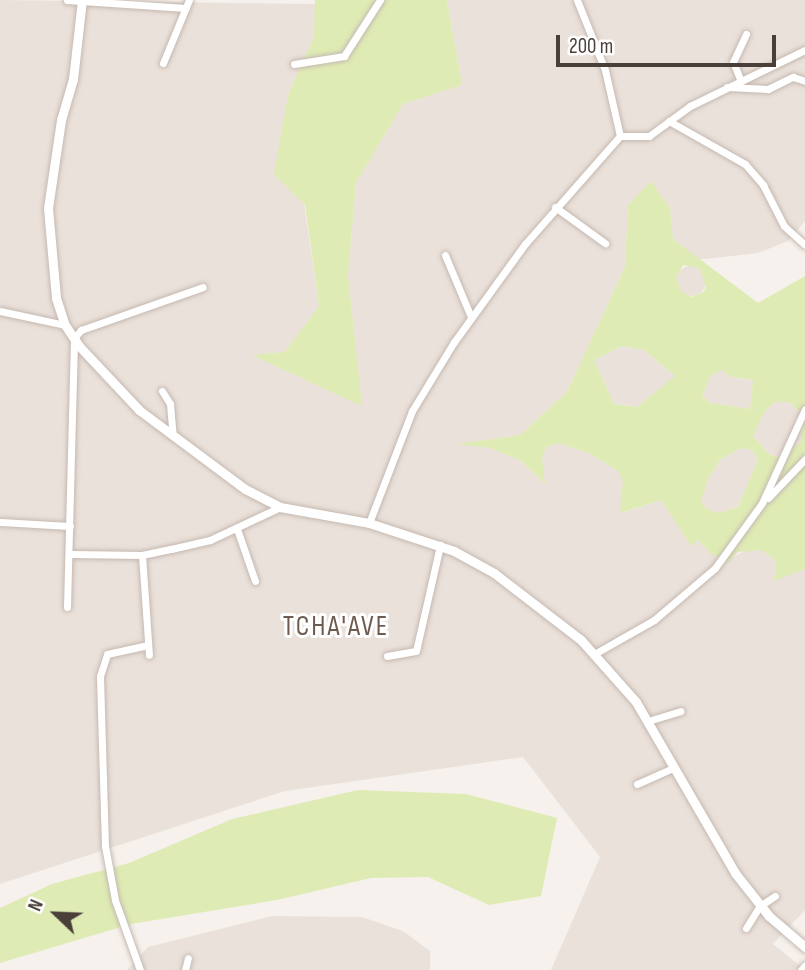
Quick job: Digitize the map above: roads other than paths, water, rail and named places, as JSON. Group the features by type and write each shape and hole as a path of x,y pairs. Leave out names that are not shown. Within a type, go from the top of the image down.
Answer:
{"street":[{"path":"67,0 188,4 163,63"},
{"path":"294,64 344,56 380,0"},
{"path":"577,0 605,70 620,136"},
{"path":"82,2 75,65 61,120 48,208 51,269 65,326 74,338 115,387 173,436 245,489 280,507 369,523 440,545 494,573 596,653 648,721 735,873 760,906 805,947"},
{"path":"740,79 733,62 746,34"},
{"path":"369,523 412,411 471,317 555,207 620,136 649,136 740,79 805,50"},
{"path":"726,87 768,89 793,77 805,81"},
{"path":"669,121 745,164 763,186 784,226 805,245"},
{"path":"555,207 605,243"},
{"path":"445,255 471,317"},
{"path":"67,607 72,554 70,526 74,338 81,330 203,287"},
{"path":"0,312 65,326"},
{"path":"162,391 170,404 173,436"},
{"path":"762,503 805,409"},
{"path":"596,653 689,593 715,568 762,503 805,459"},
{"path":"72,554 142,555 237,529 280,507"},
{"path":"0,522 70,526"},
{"path":"237,529 255,581"},
{"path":"387,656 416,651 440,545"},
{"path":"142,555 149,655"},
{"path":"140,970 115,900 105,846 100,676 107,654 148,646"},
{"path":"648,721 680,711"},
{"path":"638,784 674,768"},
{"path":"746,928 760,906 775,896"},
{"path":"185,970 188,958"},
{"path":"801,970 805,965"}],"district":[{"name":"TCHA'AVE","path":"336,627"}]}
